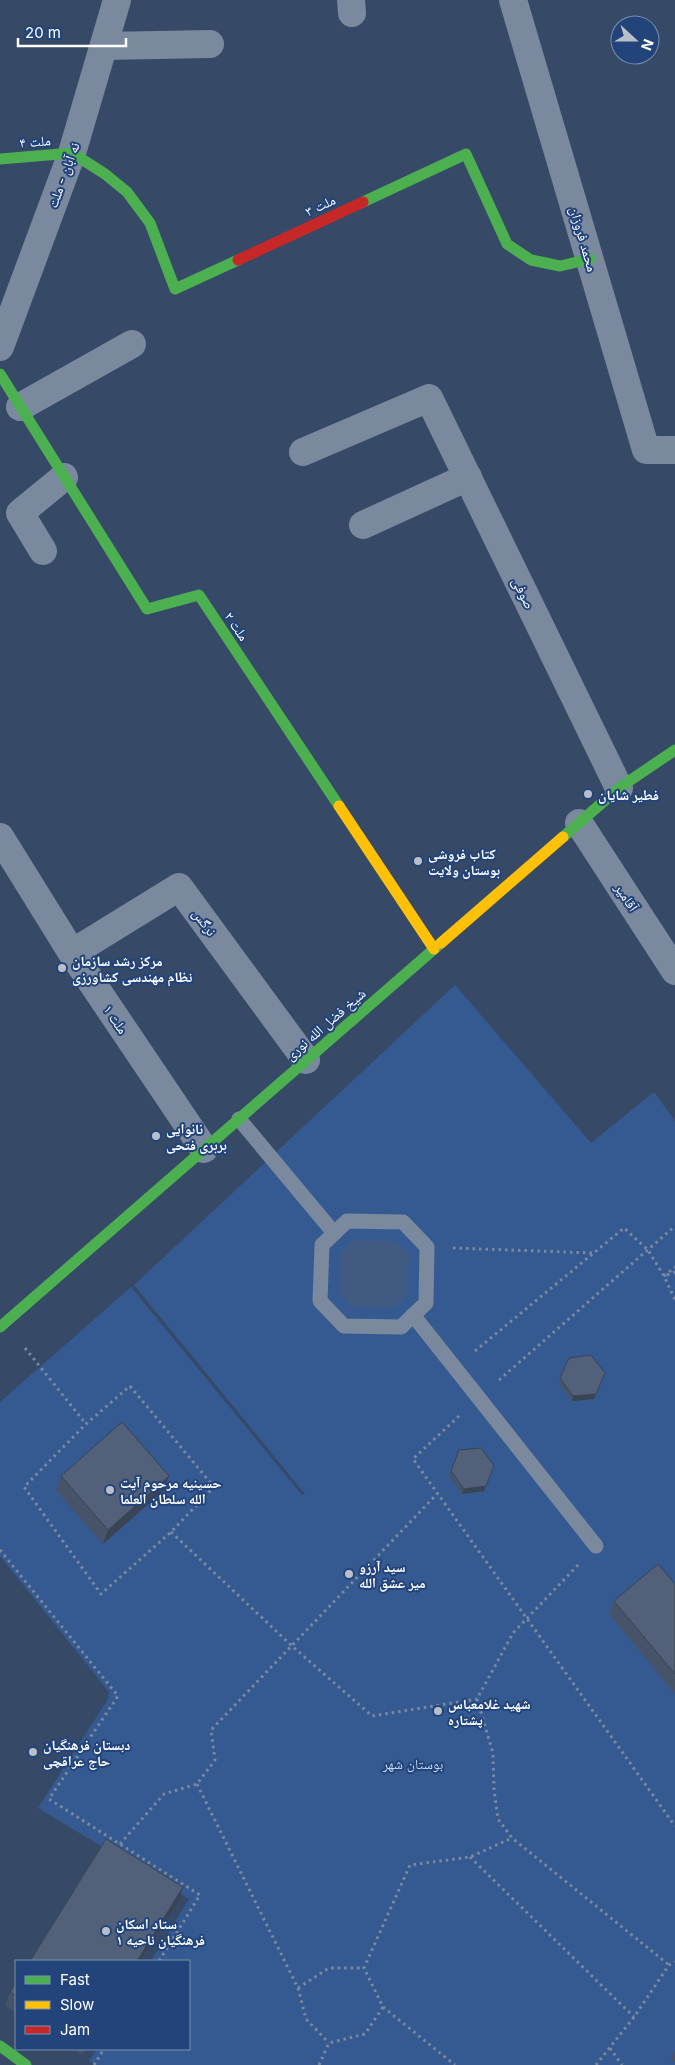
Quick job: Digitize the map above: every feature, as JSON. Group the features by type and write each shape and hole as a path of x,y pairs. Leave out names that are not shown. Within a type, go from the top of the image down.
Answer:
{"street":[{"name":"نه آبان - ملت","path":"0,347 72,153 117,0"},
{"name":"محمد فروزان","path":"513,0 646,450 675,450"},
{"path":"104,46 210,44"},
{"name":"ملت ۳","path":"72,153 105,174 127,192 150,224 175,289 466,154 507,244 531,260 560,266 590,259"},
{"name":"ملت ۴","path":"0,159 72,153"},
{"path":"20,407 132,344"},
{"name":"ملت ۲","path":"0,374 147,609 198,595 434,949"},
{"name":"صوفی","path":"303,452 429,398 619,788"},
{"path":"363,525 468,477"},
{"path":"43,551 20,513 64,478"},
{"name":"شیخ فضل الله نوری","path":"2,1325 578,823 619,788 675,750"},
{"name":"آقامیر","path":"578,823 671,958"},
{"name":"ملت ۱","path":"0,836 72,954 204,1149"},
{"name":"نرگس","path":"72,954 179,886 306,1060"},
{"path":"0,2046 26,2065"}],"lane":[{"path":"239,1118 334,1233"},
{"path":"347,1221 403,1222 428,1247 426,1303 401,1327 344,1326 320,1301 322,1245 347,1221"},
{"path":"414,1315 596,1546"}],"path":[{"path":"675,1226 479,1398 413,1459 675,1826"},
{"path":"455,1368 624,1228 648,1250 664,1276 675,1300"},
{"path":"428,1247 594,1253"},
{"path":"664,1276 675,1267"},
{"path":"664,1276 675,1272"},
{"path":"2,1325 86,1424"},
{"path":"130,1386 214,1487 171,1532 101,1594 24,1488 86,1424 130,1386"},
{"path":"120,1844 164,1794 197,1784 215,1760 211,1730 437,1494"},
{"path":"171,1532 292,1646 372,1716 476,1699"},
{"path":"596,1546 513,1632 476,1699 492,1753 498,1819 512,1838 668,1964"},
{"path":"0,1550 118,1696 49,1799 200,1895 159,1960"},
{"path":"197,1784 298,1988 306,2018 329,2043"},
{"path":"454,2065 383,2008 364,1968 410,1865 470,1857 512,1838"},
{"path":"470,1857 634,2017"},
{"path":"596,2065 634,2017 668,1964 675,1962"},
{"path":"298,1988 329,1968 364,1968"},
{"path":"329,2043 365,2034 383,2008"},
{"path":"319,2065 329,2043"},
{"path":"610,2048 622,2065"},
{"path":"94,2065 103,2050"}],"green space":[{"name":"بوستان شهر","path":"455,985 591,1143 654,1092 675,1121 675,2065 95,2065 89,2061 96,2050 190,2050 190,1960 152,1960 189,1899 38,1808 108,1699 109,1692 0,1556 0,1402 131,1287 302,1495 305,1494 134,1285"}],"shaded area":[{"path":"354,1240 395,1241 409,1254 407,1295 394,1308 352,1307 340,1294 340,1253"}],"building":[{"path":"591,1355 605,1373 596,1394 573,1396 560,1378 569,1358"},
{"name":"حسینیه مرحوم آیت الله سلطان العلما","path":"122,1422 169,1476 108,1530 61,1476"},
{"path":"481,1448 494,1466 486,1486 464,1489 451,1471 459,1450"},
{"path":"658,1564 675,1584 675,1674 614,1601"},
{"name":"ستاد اسکان فرهنگیان ناحیه ۱","path":"106,1839 183,1887 138,1960 31,1960"},
{"path":"15,1984 15,1995 10,1992"}],"traffic: fast":[{"path":"0,159 72,153 105,174 127,192 150,223 175,289 238,260"},
{"path":"363,202 466,154 507,244 531,260 560,266 590,259"},
{"path":"0,374 147,609 199,595 339,806"},
{"path":"563,837 619,788 675,750"},
{"path":"0,1327 441,943"},
{"path":"0,2046 26,2065"}],"traffic: slow":[{"path":"339,806 434,949"},
{"path":"441,943 563,837"}],"traffic: jam":[{"path":"238,260 363,202"}],"place":[{"name":"فطیر شایان","path":"588,794"},
{"name":"کتاب فروشی بوستان ولایت","path":"418,861"},
{"name":"مرکز رشد سازمان نظام مهندسی کشاورزی","path":"62,968"},
{"name":"نانوایی بربری فتحی","path":"156,1136"},
{"name":"حسینیه مرحوم آیت الله سلطان العلما","path":"110,1490"},
{"name":"سید آرزو میر عشق الله","path":"349,1574"},
{"name":"شهید غلامعباس پشتاره","path":"438,1711"},
{"name":"دبستان فرهنگیان حاج عراقچی","path":"33,1752"},
{"name":"ستاد اسکان فرهنگیان ناحیه ۱","path":"106,1931"}]}
